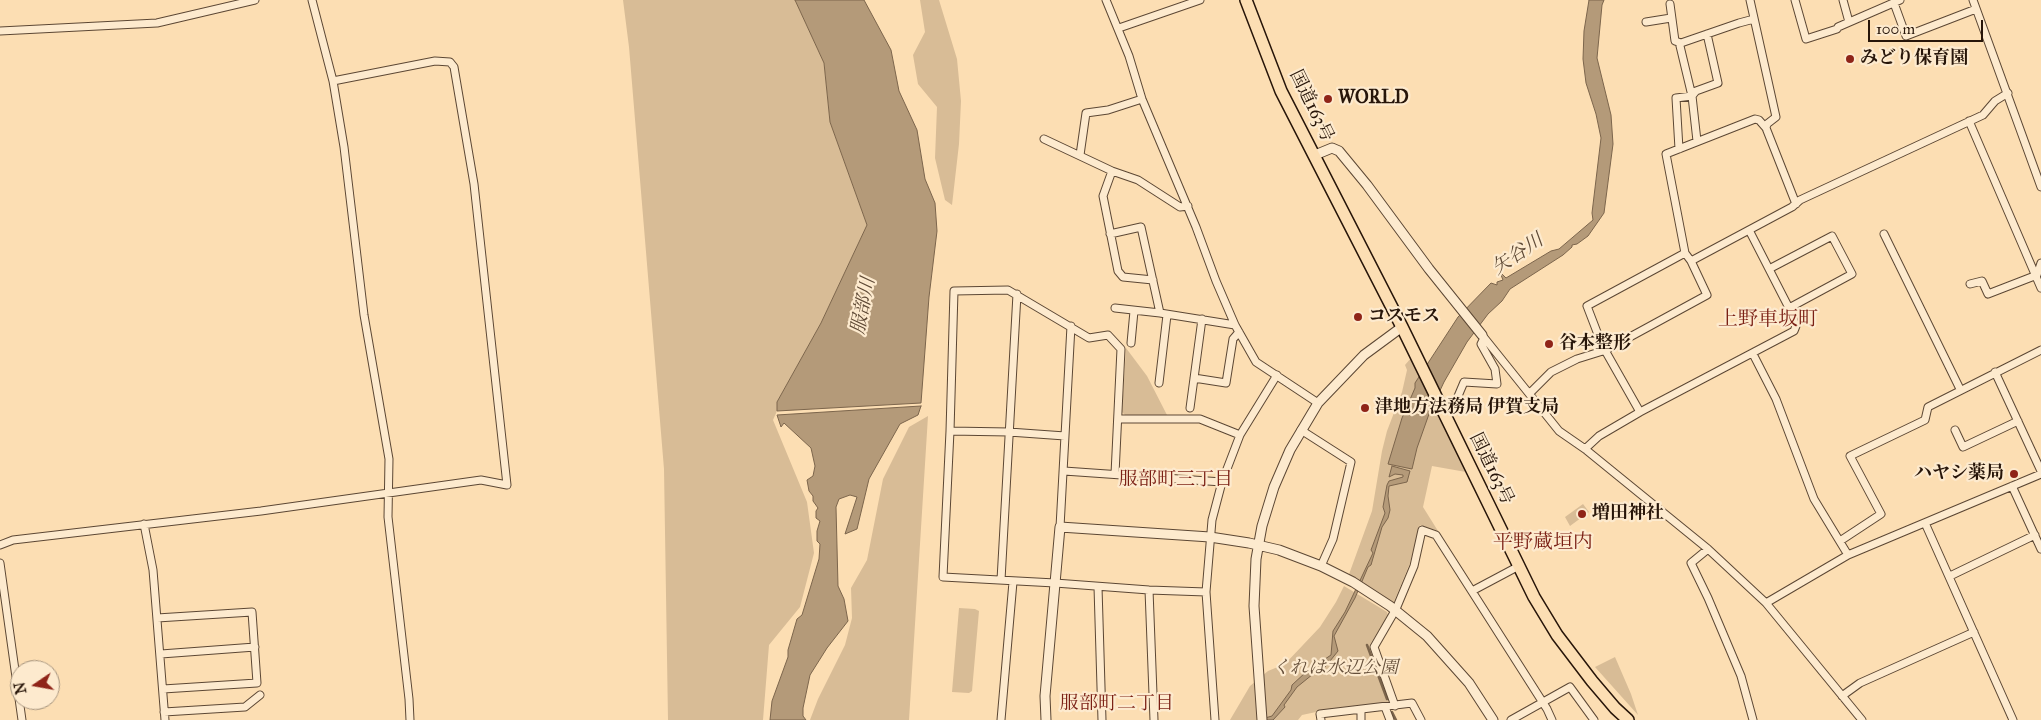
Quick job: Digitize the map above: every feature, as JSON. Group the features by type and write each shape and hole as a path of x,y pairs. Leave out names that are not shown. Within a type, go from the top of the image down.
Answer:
{"highway":[{"name":"国道163号","path":"1246,0 1282,91 1402,327 1534,597 1557,635 1598,688 1628,720"}],"street":[{"path":"0,31 157,24 254,0"},
{"path":"312,0 333,81 344,147 364,315 389,459 390,493 388,517 410,720"},
{"path":"1106,0 1119,28 1142,100 1188,206 1235,325 1256,362 1318,404"},
{"path":"1119,28 1200,0"},
{"path":"1750,0 1776,117 1767,124 1766,128"},
{"path":"1795,0 1806,39 1837,29 1897,1 1906,36 1976,9"},
{"path":"1843,0 1849,22"},
{"path":"1973,0 2041,186"},
{"path":"1670,4 1675,41 1681,43 1754,20"},
{"path":"1646,22 1671,18"},
{"path":"1679,149 1676,98 1692,96 1696,91 1718,83 1707,34"},
{"path":"1681,43 1680,46 1692,96 1696,141"},
{"path":"0,545 13,540 481,480 507,485 474,184 454,67 450,62 435,61 333,81"},
{"path":"1691,262 1800,200 1876,163 1983,115 1995,101 2008,93"},
{"path":"1080,156 1086,113 1108,110 1142,100"},
{"path":"1530,393 1551,372 1577,359 1606,350 1706,295 1685,253 1666,154 1755,119 1758,120 1766,128 1796,204"},
{"path":"1969,121 2041,288"},
{"path":"1044,139 1112,171 1138,180 1180,207 1188,206"},
{"path":"1315,155 1332,148 1339,151 1367,184 1460,309 1559,431 1586,449 1708,549 1766,603 1862,720"},
{"path":"1112,171 1103,196 1118,272 1123,277 1153,280"},
{"path":"1110,234 1142,227 1153,280 1163,314 1159,383"},
{"path":"1586,449 1599,436 1640,412 1794,331 1796,326 1789,308 1749,230"},
{"path":"1884,234 1960,389"},
{"path":"1768,268 1832,236 1852,274 1789,308"},
{"path":"1640,412 1602,345 1587,306 1685,253"},
{"path":"2037,275 2041,263"},
{"path":"1970,284 1982,281 1988,294 2037,275"},
{"path":"1115,474 1121,349 1108,336 1089,338 1008,290 954,292 943,577 1206,592"},
{"path":"1001,580 1017,294"},
{"path":"1115,308 1235,325"},
{"path":"1131,343 1134,311"},
{"path":"1190,408 1202,319"},
{"path":"1046,720 1045,696 1064,471 1071,326"},
{"path":"1262,720 1254,606 1258,545 1274,487 1301,430 1318,404 1364,355 1402,327"},
{"path":"1194,378 1226,382 1233,339 1239,332"},
{"path":"1445,414 1453,408 1464,382 1497,384 1495,369 1481,344 1483,337"},
{"path":"1840,541 1881,514 1850,456 1925,420 1928,407 1960,389 2041,350"},
{"path":"1753,354 1776,400 1814,498 1848,555"},
{"path":"1766,603 1848,555 2041,473 1995,372"},
{"path":"1215,720 1206,592 1212,520 1222,482 1240,435 1277,375"},
{"path":"1118,419 1200,419 1240,435"},
{"path":"1955,430 1963,447 2018,421"},
{"path":"1301,430 1351,462 1333,539 1321,566"},
{"path":"950,431 1009,432 1065,436"},
{"path":"1064,471 1222,482"},
{"path":"2012,486 2041,549"},
{"path":"1925,523 2013,720"},
{"path":"144,524 153,570 165,720"},
{"path":"1060,527 1210,537 1258,545 1292,554 1321,566 1354,582 1393,608 1436,645 1469,683 1493,720"},
{"path":"1395,706 1374,647 1414,566 1422,530 1436,535 1552,720"},
{"path":"1950,576 2035,535"},
{"path":"1708,549 1691,563 1741,676 1753,720"},
{"path":"0,563 22,720"},
{"path":"1472,591 1519,566"},
{"path":"1001,720 1013,582"},
{"path":"1098,586 1102,720"},
{"path":"1149,590 1154,720"},
{"path":"157,618 252,612 255,647 257,683 163,689"},
{"path":"1842,696 1860,684 1974,632"},
{"path":"161,654 255,647"},
{"path":"1511,720 1570,687 1594,720"},
{"path":"164,712 245,707 260,695"},
{"path":"1321,720 1320,714 1412,704 1421,720"},
{"path":"1385,707 1390,720"},
{"path":"1361,710 1361,720"}],"green space":[{"path":"623,0 795,0 824,63 830,122 867,225 821,323 777,402 777,411 773,420 807,502 814,553 800,607 769,645 763,720 668,720 664,469 629,47"},
{"path":"920,0 939,0 957,59 961,101 959,144 952,205 945,200 935,158 937,107 918,84 913,55 925,32"},
{"path":"1126,348 1147,376 1167,415 1125,415 1122,412"},
{"path":"1411,358 1466,472 1432,466 1423,507 1438,531 1420,525 1410,563 1393,604 1348,577 1372,511 1387,431 1402,392 1407,370 1405,365"},
{"path":"928,416 909,720 810,720 818,699 845,645 852,618 851,588 867,560 883,479 909,427"},
{"path":"1583,504 1589,512 1570,526 1565,517"},
{"name":"くれは水辺公園","path":"1344,586 1387,612 1388,615 1369,646 1389,701 1387,703 1316,712 1302,715 1298,720 1230,720 1250,686 1268,671 1285,664 1320,627"},
{"path":"959,608 979,611 972,691 969,693 952,692"},
{"path":"1615,657 1631,694 1638,715 1595,667"}],"water":[{"name":"服部川","path":"795,0 864,0 891,50 899,91 917,130 925,179 935,203 937,231 929,297 921,403 777,411 777,402 821,323 867,225 830,122 824,63"},
{"path":"1589,0 1604,0 1597,58 1611,115 1613,144 1604,213 1588,236 1577,244 1572,245 1563,255 1510,289 1502,301 1488,314 1467,342 1444,382 1429,414 1412,469 1388,464 1402,418 1415,388 1415,383 1458,317 1491,283 1497,285 1497,282 1503,280 1502,274 1506,278 1551,251 1559,249 1593,220 1592,213 1601,138 1586,83 1583,59 1584,31"},
{"path":"921,406 918,415 900,424 869,479 857,529 845,534 857,497 850,495 839,499 836,507 838,586 844,599 848,621 827,648 810,675 803,708 803,716 806,720 770,720 772,701 788,657 788,650 797,619 802,615 819,559 820,544 817,541 820,521 816,518 818,508 809,491 807,480 813,476 815,466 811,448 784,423 781,427 777,415"},
{"path":"1392,466 1410,471 1407,482 1389,486 1390,510 1388,518 1382,527 1371,565 1368,567 1355,598 1334,636 1338,651 1326,666 1297,687 1284,705 1285,707 1273,720 1258,720 1272,716 1291,690 1292,685 1306,672 1331,655 1333,631 1345,612 1373,553 1371,550 1385,513 1383,507 1387,485 1389,481 1403,477 1403,475 1395,474 1389,477"}],"waterway":[{"path":"1367,645 1387,699"},
{"path":"1392,712 1396,720"}],"place":[{"name":"みどり保育園","path":"1850,59"},
{"name":"WORLD","path":"1328,99"},
{"name":"コスモス","path":"1358,317"},
{"name":"谷本整形","path":"1549,344"},
{"name":"津地方法務局 伊賀支局","path":"1365,408"},
{"name":"ハヤシ薬局","path":"2014,474"},
{"name":"増田神社","path":"1582,514"}],"district":[{"name":"上野車坂町","path":"1768,320"},
{"name":"服部町三丁目","path":"1176,480"},
{"name":"平野蔵垣内","path":"1543,543"},
{"name":"服部町二丁目","path":"1117,704"}],"water label":[{"name":"矢谷川","path":"1518,255"}]}
